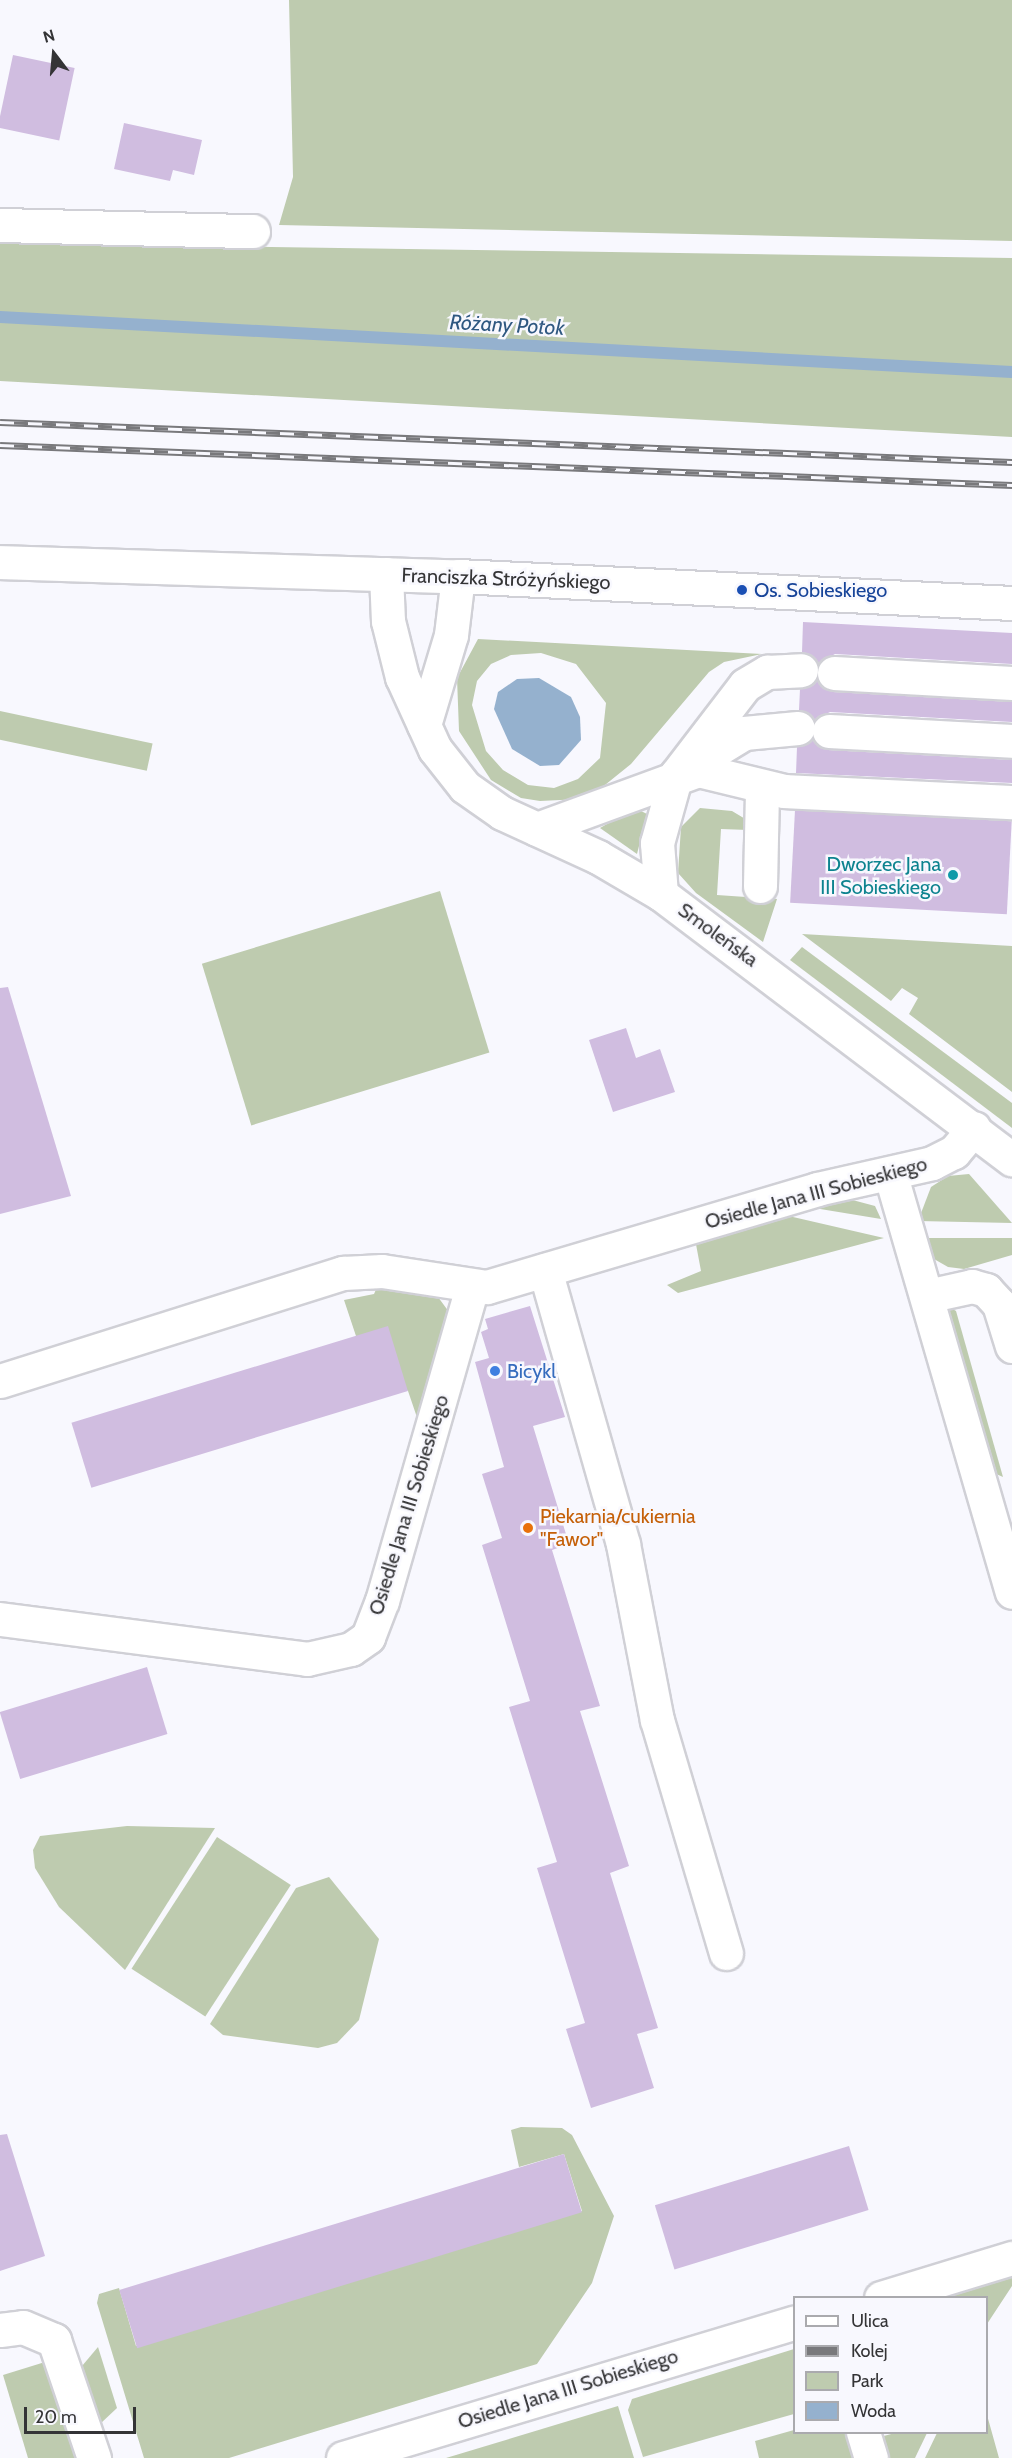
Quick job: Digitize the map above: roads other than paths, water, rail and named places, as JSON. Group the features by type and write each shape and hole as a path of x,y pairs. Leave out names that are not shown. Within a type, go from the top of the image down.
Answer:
{"street":[{"path":"0,225 253,231"},
{"name":"Franciszka Stróżyńskiego","path":"0,562 458,576 1012,603"},
{"name":"Smoleńska","path":"386,574 393,649 424,725 465,787 537,829 662,894 1012,1159"},
{"path":"424,725 451,635 458,576"},
{"path":"662,894 657,843 676,775 745,685 767,672 801,670"},
{"path":"834,674 1012,683"},
{"path":"537,829 676,775 744,733 814,729 1012,741"},
{"path":"676,775 705,771 762,789 1012,802"},
{"path":"760,886 762,789"},
{"name":"Osiedle Jana III Sobieskiego","path":"0,1381 343,1273 382,1271 472,1288 545,1270 817,1189 891,1176 954,1152 974,1128"},
{"path":"891,1176 1012,1592"},
{"path":"545,1270 623,1544 657,1720 726,1953"},
{"path":"927,1296 972,1286 986,1290 999,1304 1012,1346"},
{"name":"Osiedle Jana III Sobieskiego","path":"0,1619 307,1659 351,1649 368,1637 382,1600 472,1288"},
{"path":"887,2296 1012,2258"},
{"name":"Osiedle Jana III Sobieskiego","path":"343,2458 793,2324"},
{"path":"0,2330 23,2326 54,2340 94,2458"},
{"path":"863,2434 871,2458"}],"water":[{"path":"539,678 571,697 580,717 581,740 559,765 540,766 512,749 494,709 498,692 517,679"}],"waterway":[{"name":"Różany Potok","path":"0,317 1012,372"}],"railway":[{"path":"0,422 1012,462"},
{"path":"0,445 1012,485"}],"place":[{"name":"Os. Sobieskiego","path":"742,590"},
{"name":"Dworzec Jana III Sobieskiego","path":"953,875"},
{"name":"Bicykl","path":"495,1371"},
{"name":"Piekarnia/cukiernia \"Fawor\"","path":"528,1528"}]}
